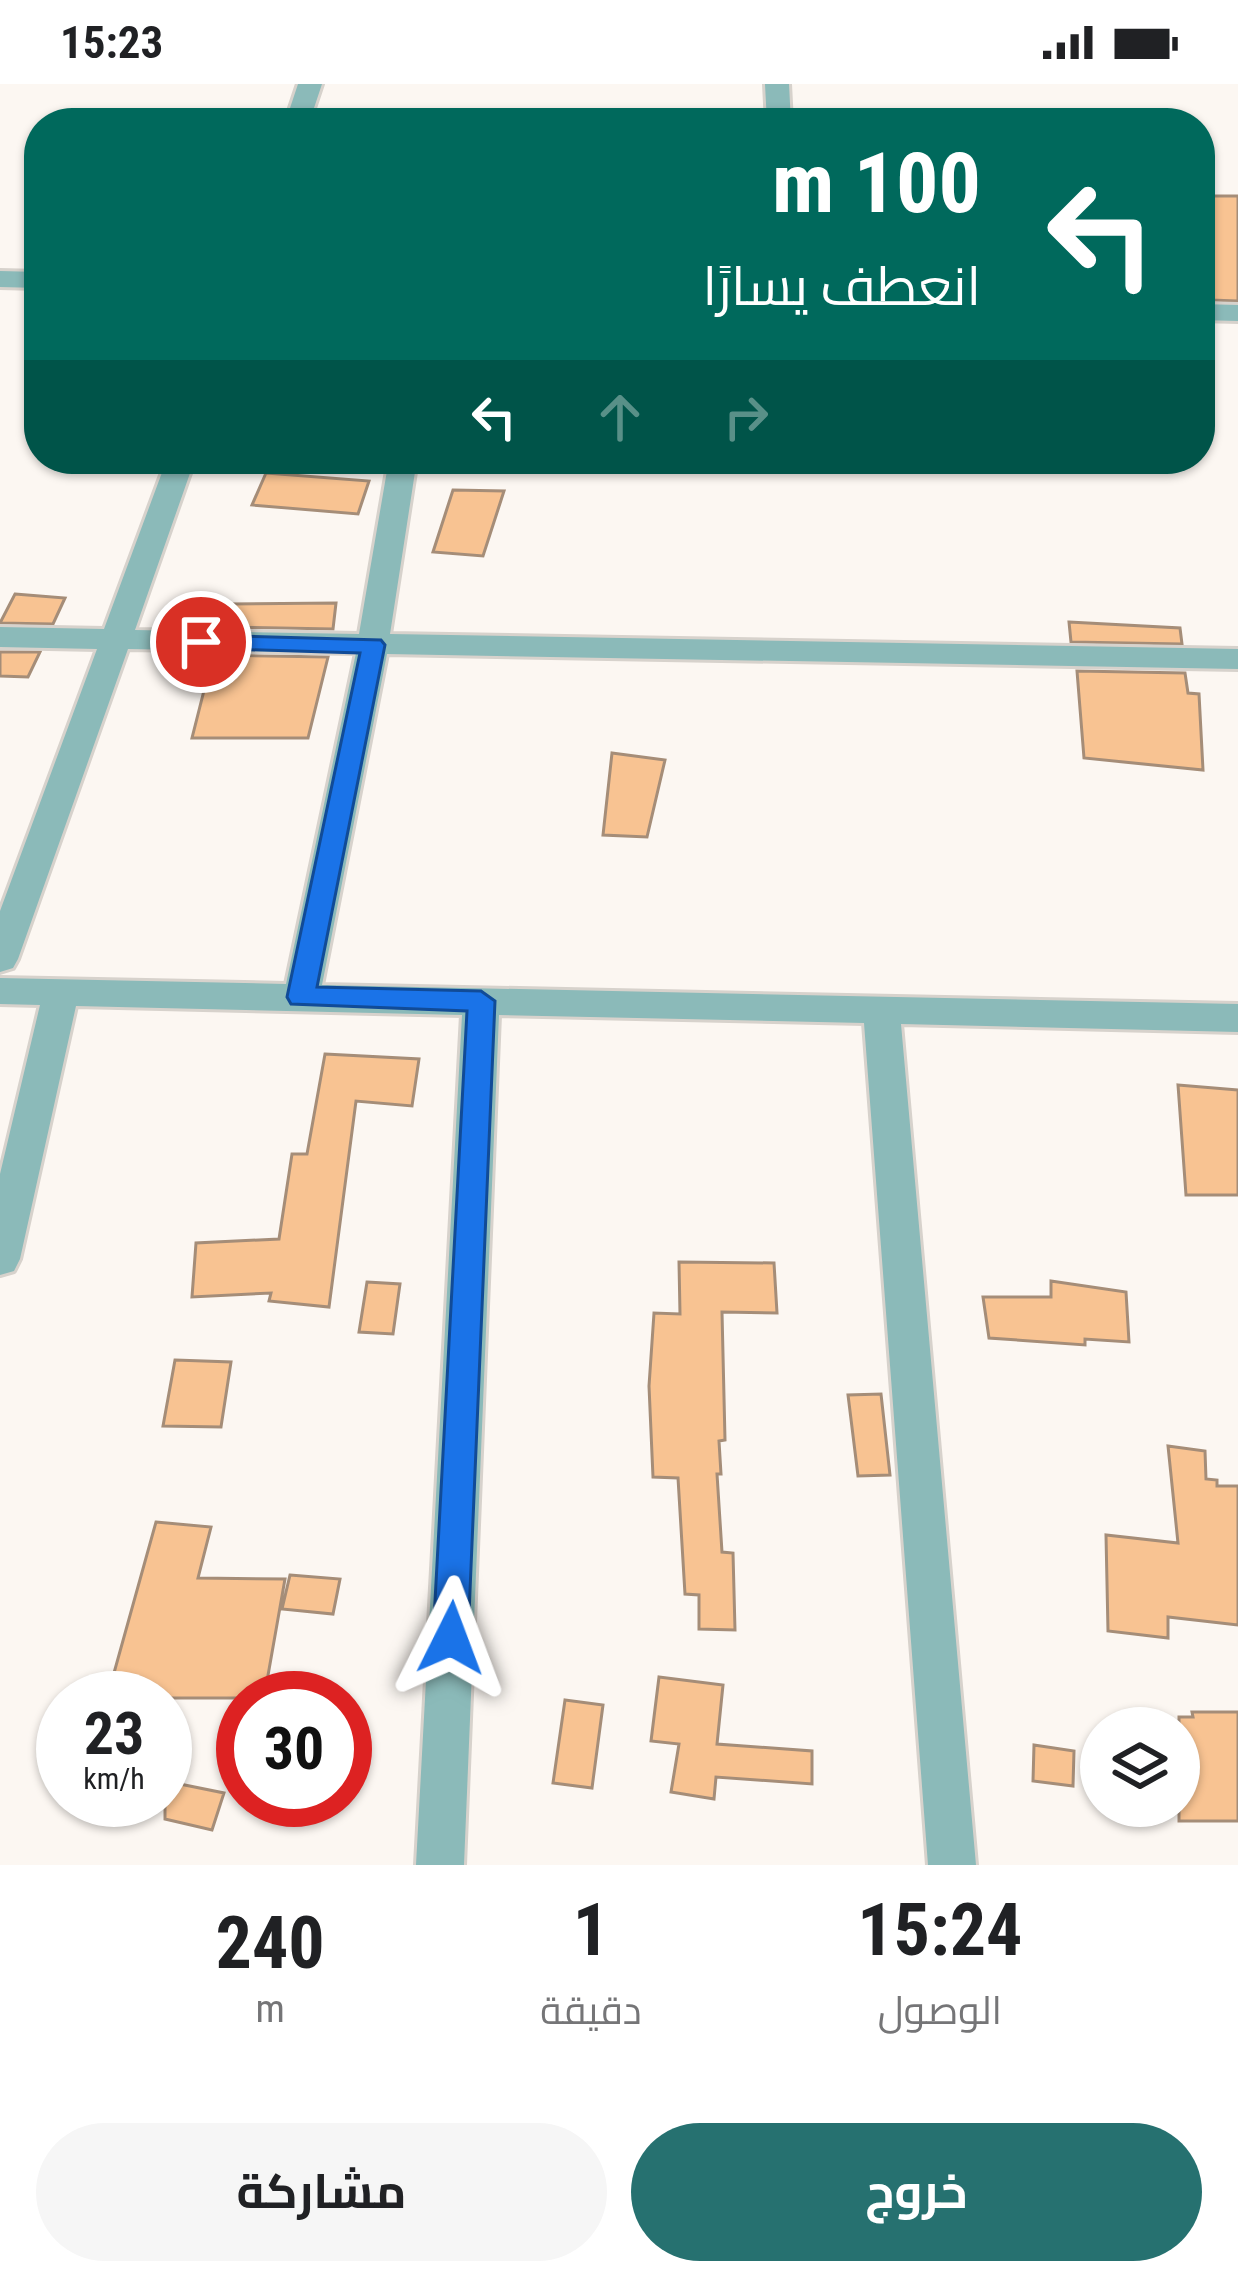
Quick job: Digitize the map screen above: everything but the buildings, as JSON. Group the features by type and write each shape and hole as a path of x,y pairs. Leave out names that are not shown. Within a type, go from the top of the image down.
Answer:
{"street":[{"path":"0,959 176,474"},
{"path":"301,997 373,645 401,474"},
{"path":"0,637 1238,659"},
{"path":"0,991 1238,1019"},
{"path":"0,1259 61,992"},
{"path":"440,1865 481,1001"},
{"path":"880,1009 952,1865"}],"route":[{"path":"201,642 373,645 301,997 481,1001 451,1638"}]}
